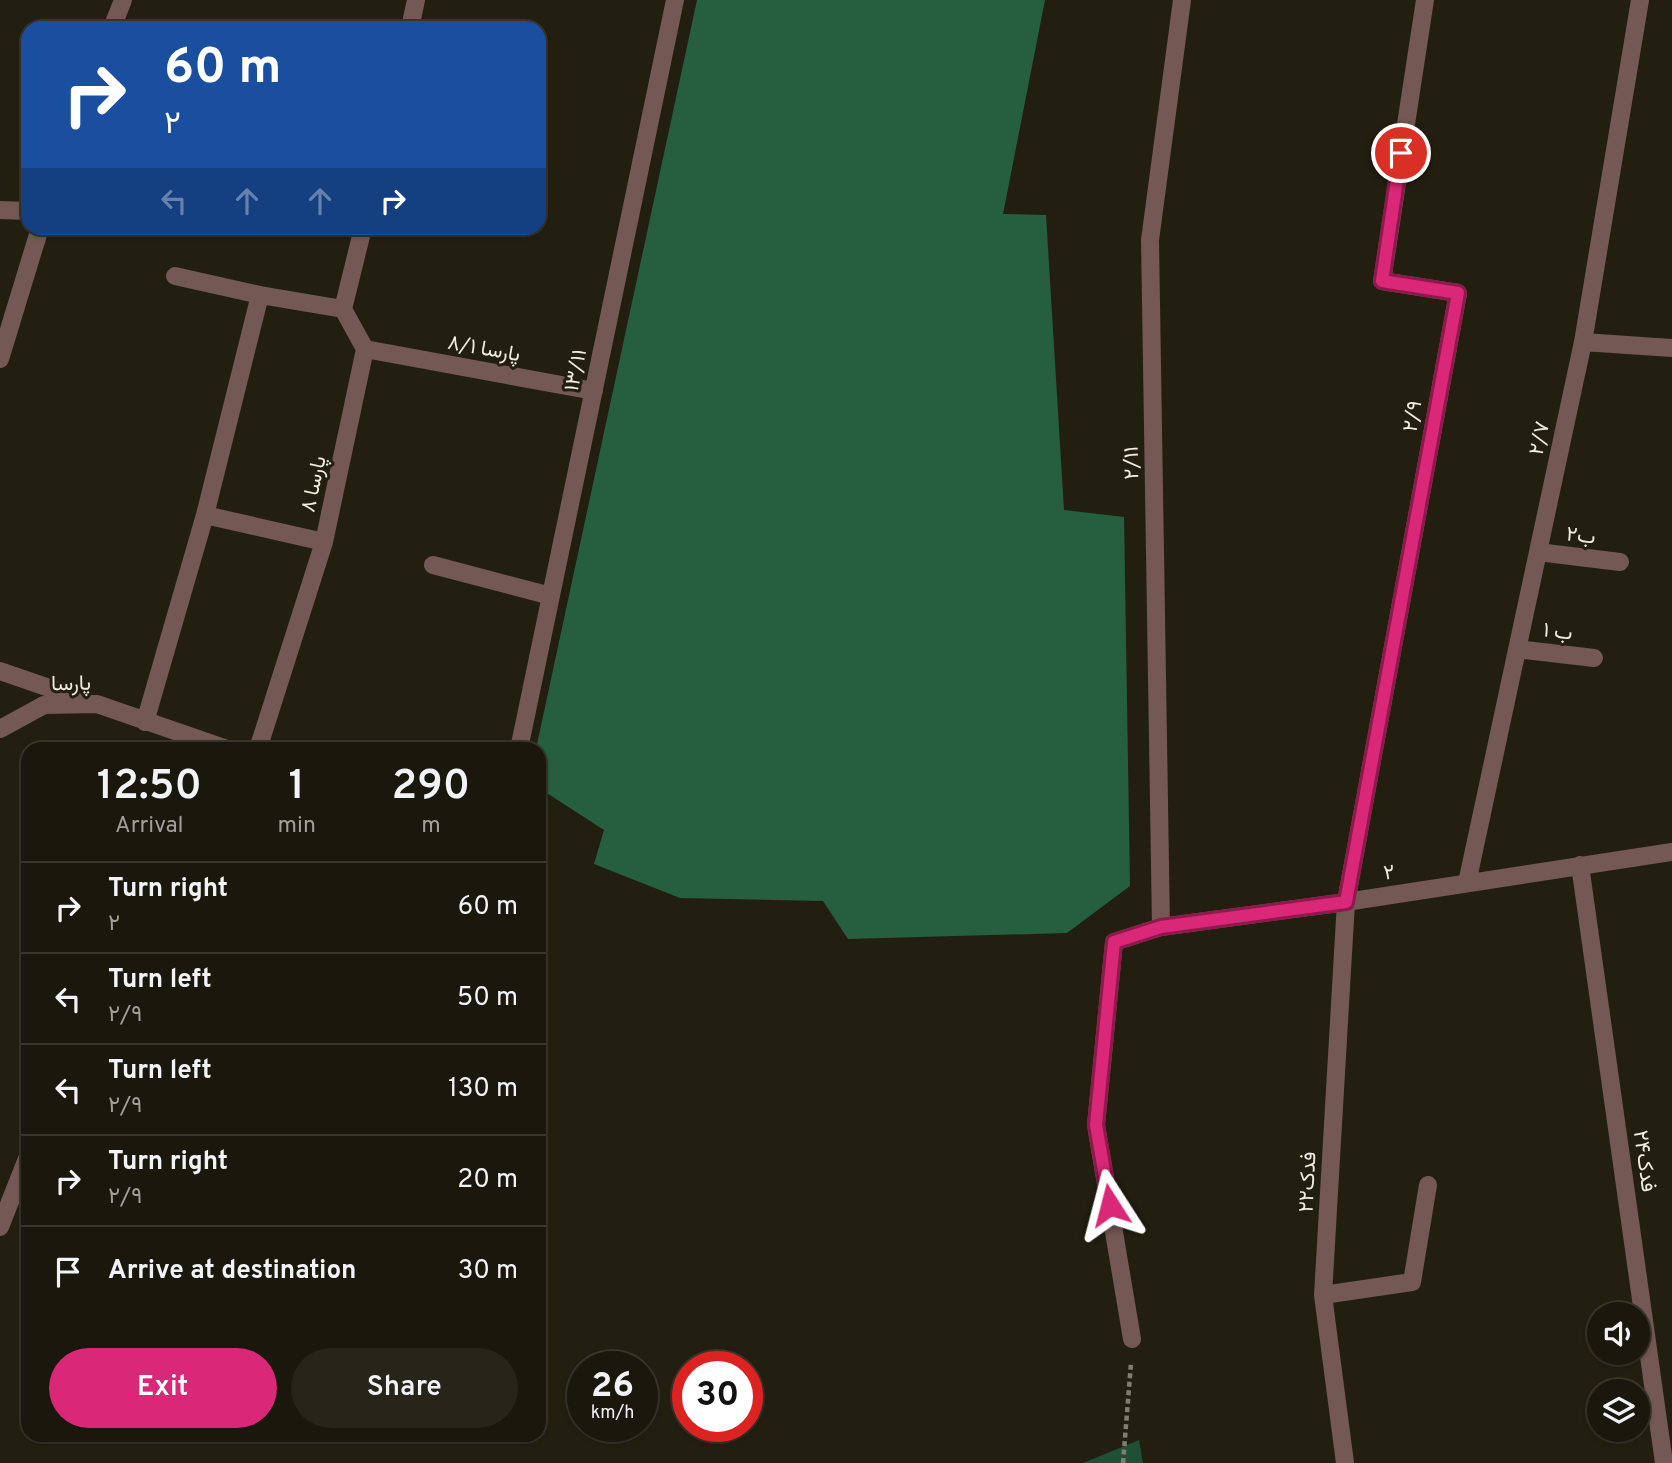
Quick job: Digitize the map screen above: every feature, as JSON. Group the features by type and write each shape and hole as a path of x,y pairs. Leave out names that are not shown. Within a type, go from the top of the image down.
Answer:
{"street":[{"path":"115,21 123,0"},
{"path":"412,21 416,0"},
{"name":"۱۳/۱۱","path":"520,742 675,0"},
{"name":"۲/۱۱","path":"1161,927 1150,240 1182,0"},
{"name":"۲/۹","path":"1346,902 1458,293 1382,281 1425,0"},
{"name":"۲/۷","path":"1467,883 1583,342 1640,0"},
{"path":"0,210 21,211"},
{"path":"0,359 38,235"},
{"path":"361,235 344,309 365,349"},
{"path":"175,276 260,295 344,309"},
{"path":"145,722 205,515 260,295"},
{"path":"1583,342 1672,348"},
{"name":"۸/۱ پارسا","path":"365,349 594,391"},
{"name":"۸ پارسا","path":"260,742 324,542 365,349"},
{"path":"205,515 324,542"},
{"name":"۲ب","path":"1538,552 1619,562"},
{"path":"433,565 551,596"},
{"name":"۱ ب","path":"1517,649 1594,658"},
{"path":"0,671 97,704"},
{"name":"پارسا","path":"0,729 44,705 97,704 145,722 184,742"},
{"name":"۲","path":"1132,1339 1096,1125 1114,942 1161,927 1346,902 1672,852"},
{"name":"فدک۲۴","path":"1580,865 1664,1463"},
{"name":"فدک۲۲","path":"1345,1463 1323,1295 1346,902"},
{"path":"0,1227 21,1174"},
{"path":"1323,1295 1412,1282 1429,1185"}],"path":[{"path":"1123,1463 1132,1339"}],"green space":[{"path":"697,0 1045,0 1003,214 1046,215 1064,510 1124,517 1130,886 1067,933 848,939 823,901 680,898 594,864 604,830 546,793 546,742 538,742"},
{"path":"1139,1440 1143,1463 1083,1463"}],"route":[{"path":"1110,1205 1096,1125 1114,942 1161,927 1346,902 1458,293 1382,281 1401,153"}]}
